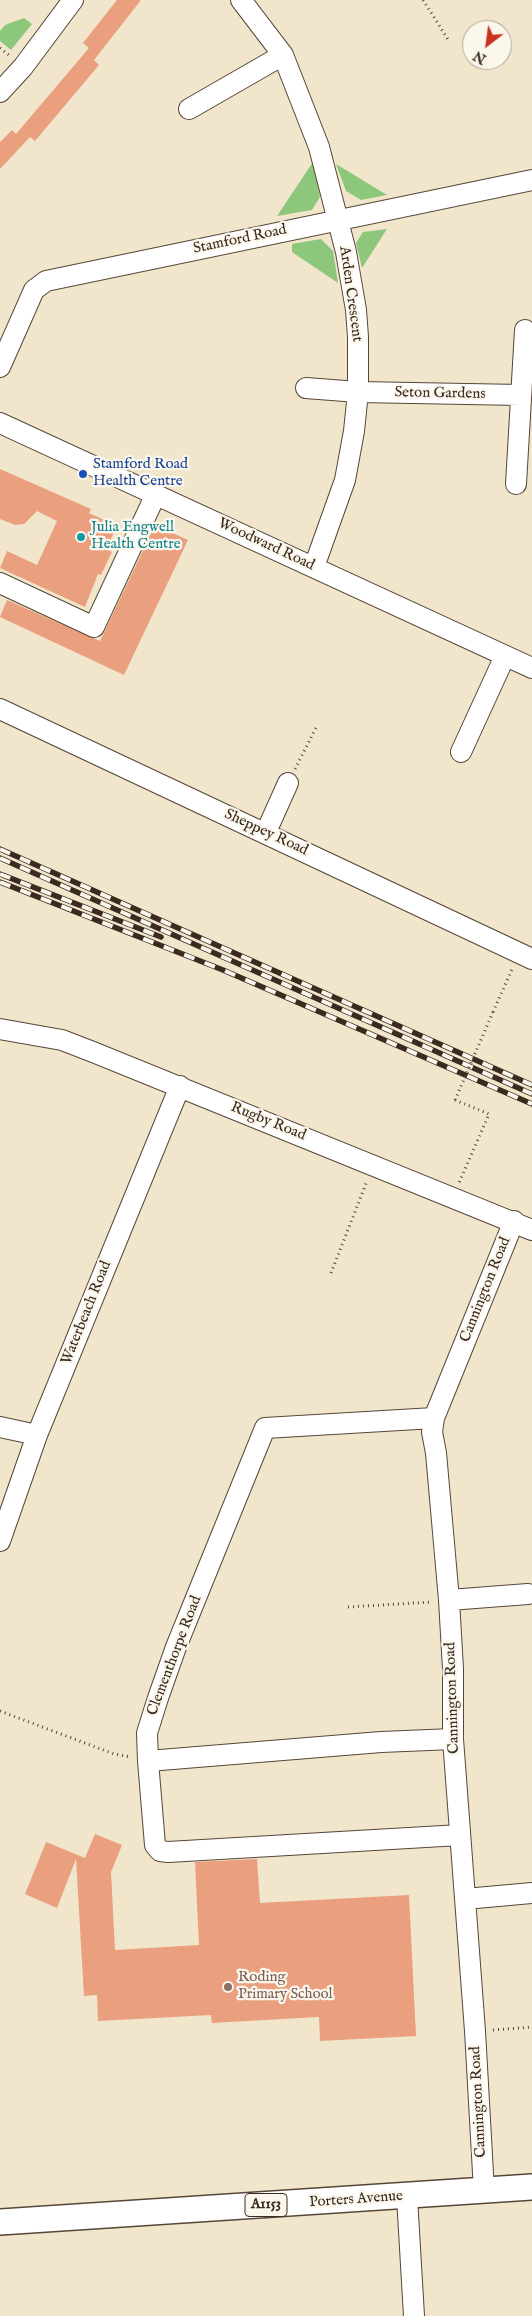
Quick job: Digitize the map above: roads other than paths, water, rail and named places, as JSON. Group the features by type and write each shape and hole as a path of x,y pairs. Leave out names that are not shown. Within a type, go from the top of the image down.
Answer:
{"main road":[{"name":"Porters Avenue","path":"0,2222 407,2197 532,2187"}],"street":[{"path":"0,92 23,67 73,0"},
{"name":"Arden Crescent","path":"241,0 283,55 319,147 346,252 356,310 358,392 354,431 345,480 314,567"},
{"path":"189,109 283,55"},
{"name":"Stamford Road","path":"0,367 34,290 46,281 532,180"},
{"path":"516,484 524,330"},
{"name":"Seton Gardens","path":"306,388 358,392 521,395"},
{"name":"Woodward Road","path":"0,422 532,668"},
{"path":"0,583 94,627 156,494"},
{"path":"461,752 505,656"},
{"name":"Sheppey Road","path":"0,709 266,832 526,956"},
{"path":"266,832 288,783"},
{"name":"Rugby Road","path":"0,1029 62,1040 514,1221 532,1230"},
{"name":"Waterbeach Road","path":"0,1541 37,1435 180,1086"},
{"name":"Cannington Road","path":"484,2191 475,2031 453,1739 453,1669 449,1600 436,1453 432,1432 434,1418 514,1221"},
{"name":"Clementhorpe Road","path":"148,1761 147,1733 158,1698 176,1647 265,1428 434,1418"},
{"path":"0,1427 37,1435"},
{"path":"449,1600 528,1594"},
{"path":"453,1739 429,1742 381,1742 148,1761 156,1845 160,1851 460,1835"},
{"path":"464,1899 532,1893"},
{"path":"407,2197 414,2316"}],"railway":[{"path":"0,849 532,1085"},
{"path":"0,858 532,1094"},
{"path":"0,874 161,937"},
{"path":"0,882 223,970 532,1104"}],"place":[{"name":"Stamford Road Health Centre","path":"83,474"},
{"name":"Julia Engwell Health Centre","path":"81,537"},
{"name":"Roding Primary School","path":"228,1987"}]}
